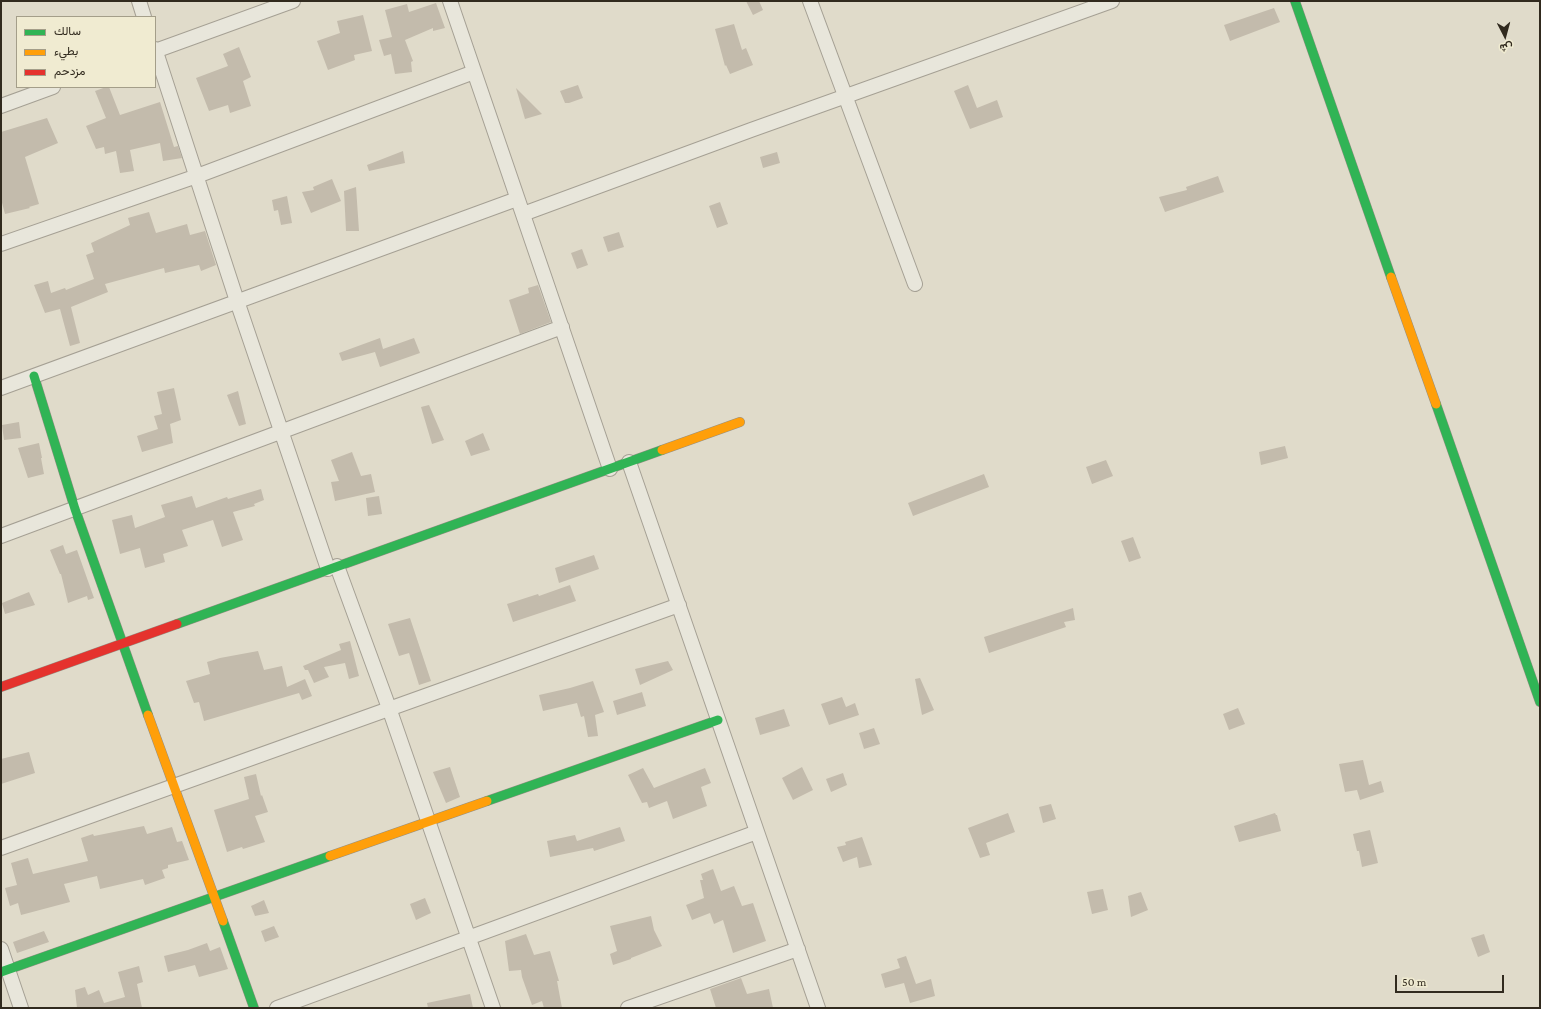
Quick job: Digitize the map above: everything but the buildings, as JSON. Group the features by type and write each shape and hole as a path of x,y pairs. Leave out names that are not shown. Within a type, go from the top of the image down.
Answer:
{"street":[{"path":"139,1 144,16"},
{"path":"156,50 293,1"},
{"path":"450,1 610,469"},
{"path":"810,1 915,284"},
{"path":"523,214 845,96 1112,1"},
{"path":"1295,1 1540,702"},
{"path":"156,53 281,432 389,708 493,1008"},
{"path":"1,244 196,176 474,72"},
{"path":"1,106 50,88"},
{"path":"1,388 517,199"},
{"path":"1,536 562,327"},
{"path":"34,376 76,509 173,786 215,897 254,1008"},
{"path":"1,688 333,567 740,422"},
{"path":"629,462 818,1008"},
{"path":"1,848 679,604"},
{"path":"4,971 718,720"},
{"path":"277,1008 757,832"},
{"path":"1,949 4,971 21,1008"},
{"path":"628,1008 798,949"}],"traffic: fast":[{"path":"1295,1 1391,277"},
{"path":"34,376 75,509 148,715"},
{"path":"1436,404 1540,702"},
{"path":"177,624 662,450"},
{"path":"487,801 718,720"},
{"path":"1,972 330,856"},
{"path":"223,921 254,1008"}],"traffic: slow":[{"path":"1391,277 1436,404"},
{"path":"662,450 740,422"},
{"path":"148,715 223,921"},
{"path":"330,856 487,801"}],"traffic: jam":[{"path":"1,687 177,624"}]}
